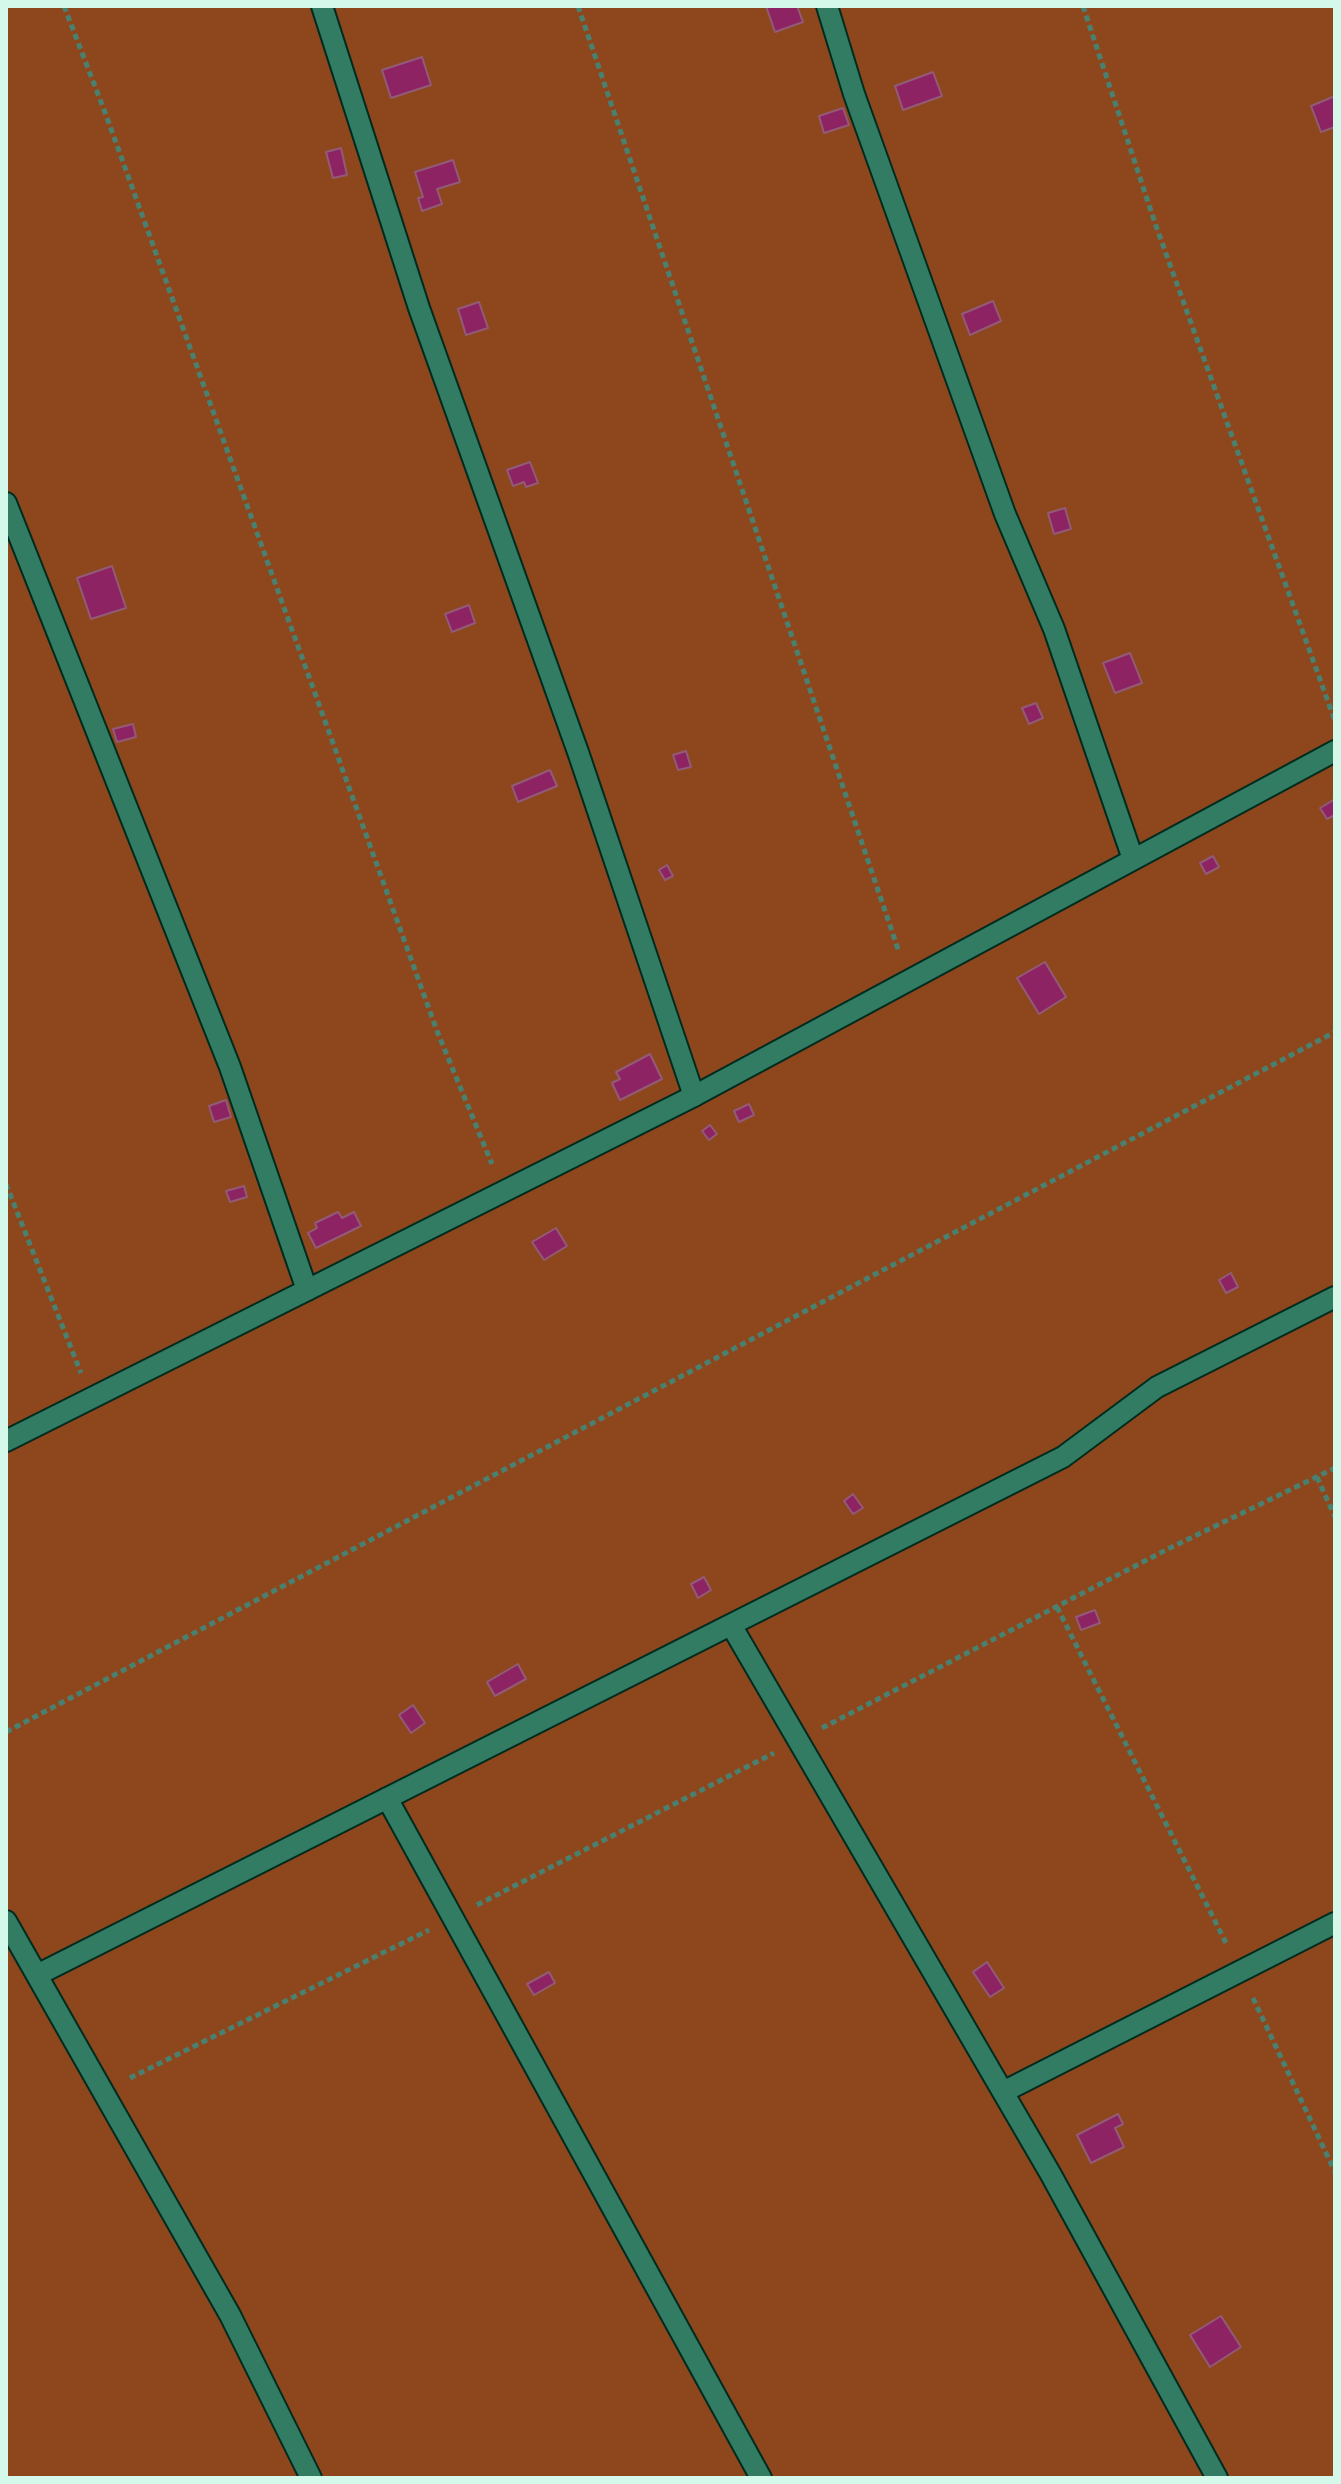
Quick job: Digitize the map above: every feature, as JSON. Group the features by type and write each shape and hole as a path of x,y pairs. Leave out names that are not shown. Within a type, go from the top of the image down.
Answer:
{"street":[{"path":"322,6 419,308 578,752 694,1096"},
{"path":"827,6 854,94 1005,514 1054,629 1133,859"},
{"path":"6,503 230,1067 307,1290"},
{"path":"6,1441 694,1096 1335,751"},
{"path":"37,1975 1063,1457 1157,1387 1335,1297"},
{"path":"731,1625 1003,2092 1217,2478"},
{"path":"387,1798 761,2478"},
{"path":"6,1921 230,2315 311,2478"},
{"path":"1003,2092 1335,1923"}],"path":[{"path":"64,6 437,1031 504,1192"},
{"path":"578,6 909,980"},
{"path":"1083,6 1156,226 1335,721"},
{"path":"6,1732 1335,1032"},
{"path":"6,1184 91,1399"},
{"path":"103,2092 1335,1468"},
{"path":"1317,1477 1335,1517"},
{"path":"1057,1607 1240,1971 1335,2172"}],"shaded area":[{"path":"6,6 1335,6 1335,2478 6,2478"}],"building":[{"path":"766,6 797,6 803,22 775,32"},
{"path":"422,57 431,85 391,98 382,70"},
{"path":"933,72 942,96 903,110 895,86"},
{"path":"1335,96 1335,127 1321,132 1311,106"},
{"path":"843,108 849,125 824,133 819,116"},
{"path":"341,148 347,175 333,178 326,152"},
{"path":"453,160 460,182 437,189 442,204 422,211 418,198 423,197 415,172"},
{"path":"993,301 1001,321 970,335 962,314"},
{"path":"479,302 488,328 466,335 458,309"},
{"path":"530,462 538,483 526,487 524,482 513,486 507,470"},
{"path":"1065,508 1071,529 1054,534 1048,513"},
{"path":"112,566 126,608 91,619 77,578"},
{"path":"469,605 475,623 452,632 445,614"},
{"path":"1130,653 1142,683 1115,693 1103,663"},
{"path":"1036,703 1043,718 1029,724 1022,708"},
{"path":"133,724 136,737 117,742 113,729"},
{"path":"686,751 691,767 678,770 673,755"},
{"path":"550,770 557,786 518,802 512,786"},
{"path":"1335,799 1335,815 1327,819 1320,808"},
{"path":"1213,856 1219,867 1206,874 1200,863"},
{"path":"667,865 673,876 665,880 659,870"},
{"path":"1045,962 1066,997 1039,1014 1017,978"},
{"path":"650,1054 662,1079 620,1100 612,1083 620,1079 616,1072"},
{"path":"226,1100 231,1117 214,1122 209,1106"},
{"path":"749,1104 754,1115 739,1122 734,1111"},
{"path":"710,1125 717,1134 709,1140 702,1131"},
{"path":"244,1186 247,1197 230,1202 226,1191"},
{"path":"338,1212 342,1218 354,1212 361,1226 316,1248 308,1233 317,1228 315,1223"},
{"path":"556,1228 567,1246 544,1260 532,1242"},
{"path":"1231,1273 1238,1287 1226,1293 1219,1280"},
{"path":"853,1494 863,1508 853,1514 844,1501"},
{"path":"704,1577 711,1590 698,1598 691,1584"},
{"path":"1095,1610 1100,1623 1081,1630 1076,1617"},
{"path":"518,1664 526,1679 495,1696 487,1682"},
{"path":"413,1705 425,1723 411,1733 399,1715"},
{"path":"987,1962 1004,1988 990,1997 973,1972"},
{"path":"549,1972 555,1983 534,1995 527,1984"},
{"path":"1118,2114 1123,2124 1115,2128 1124,2147 1091,2163 1077,2135"},
{"path":"1221,2316 1241,2347 1210,2367 1190,2335"}]}
